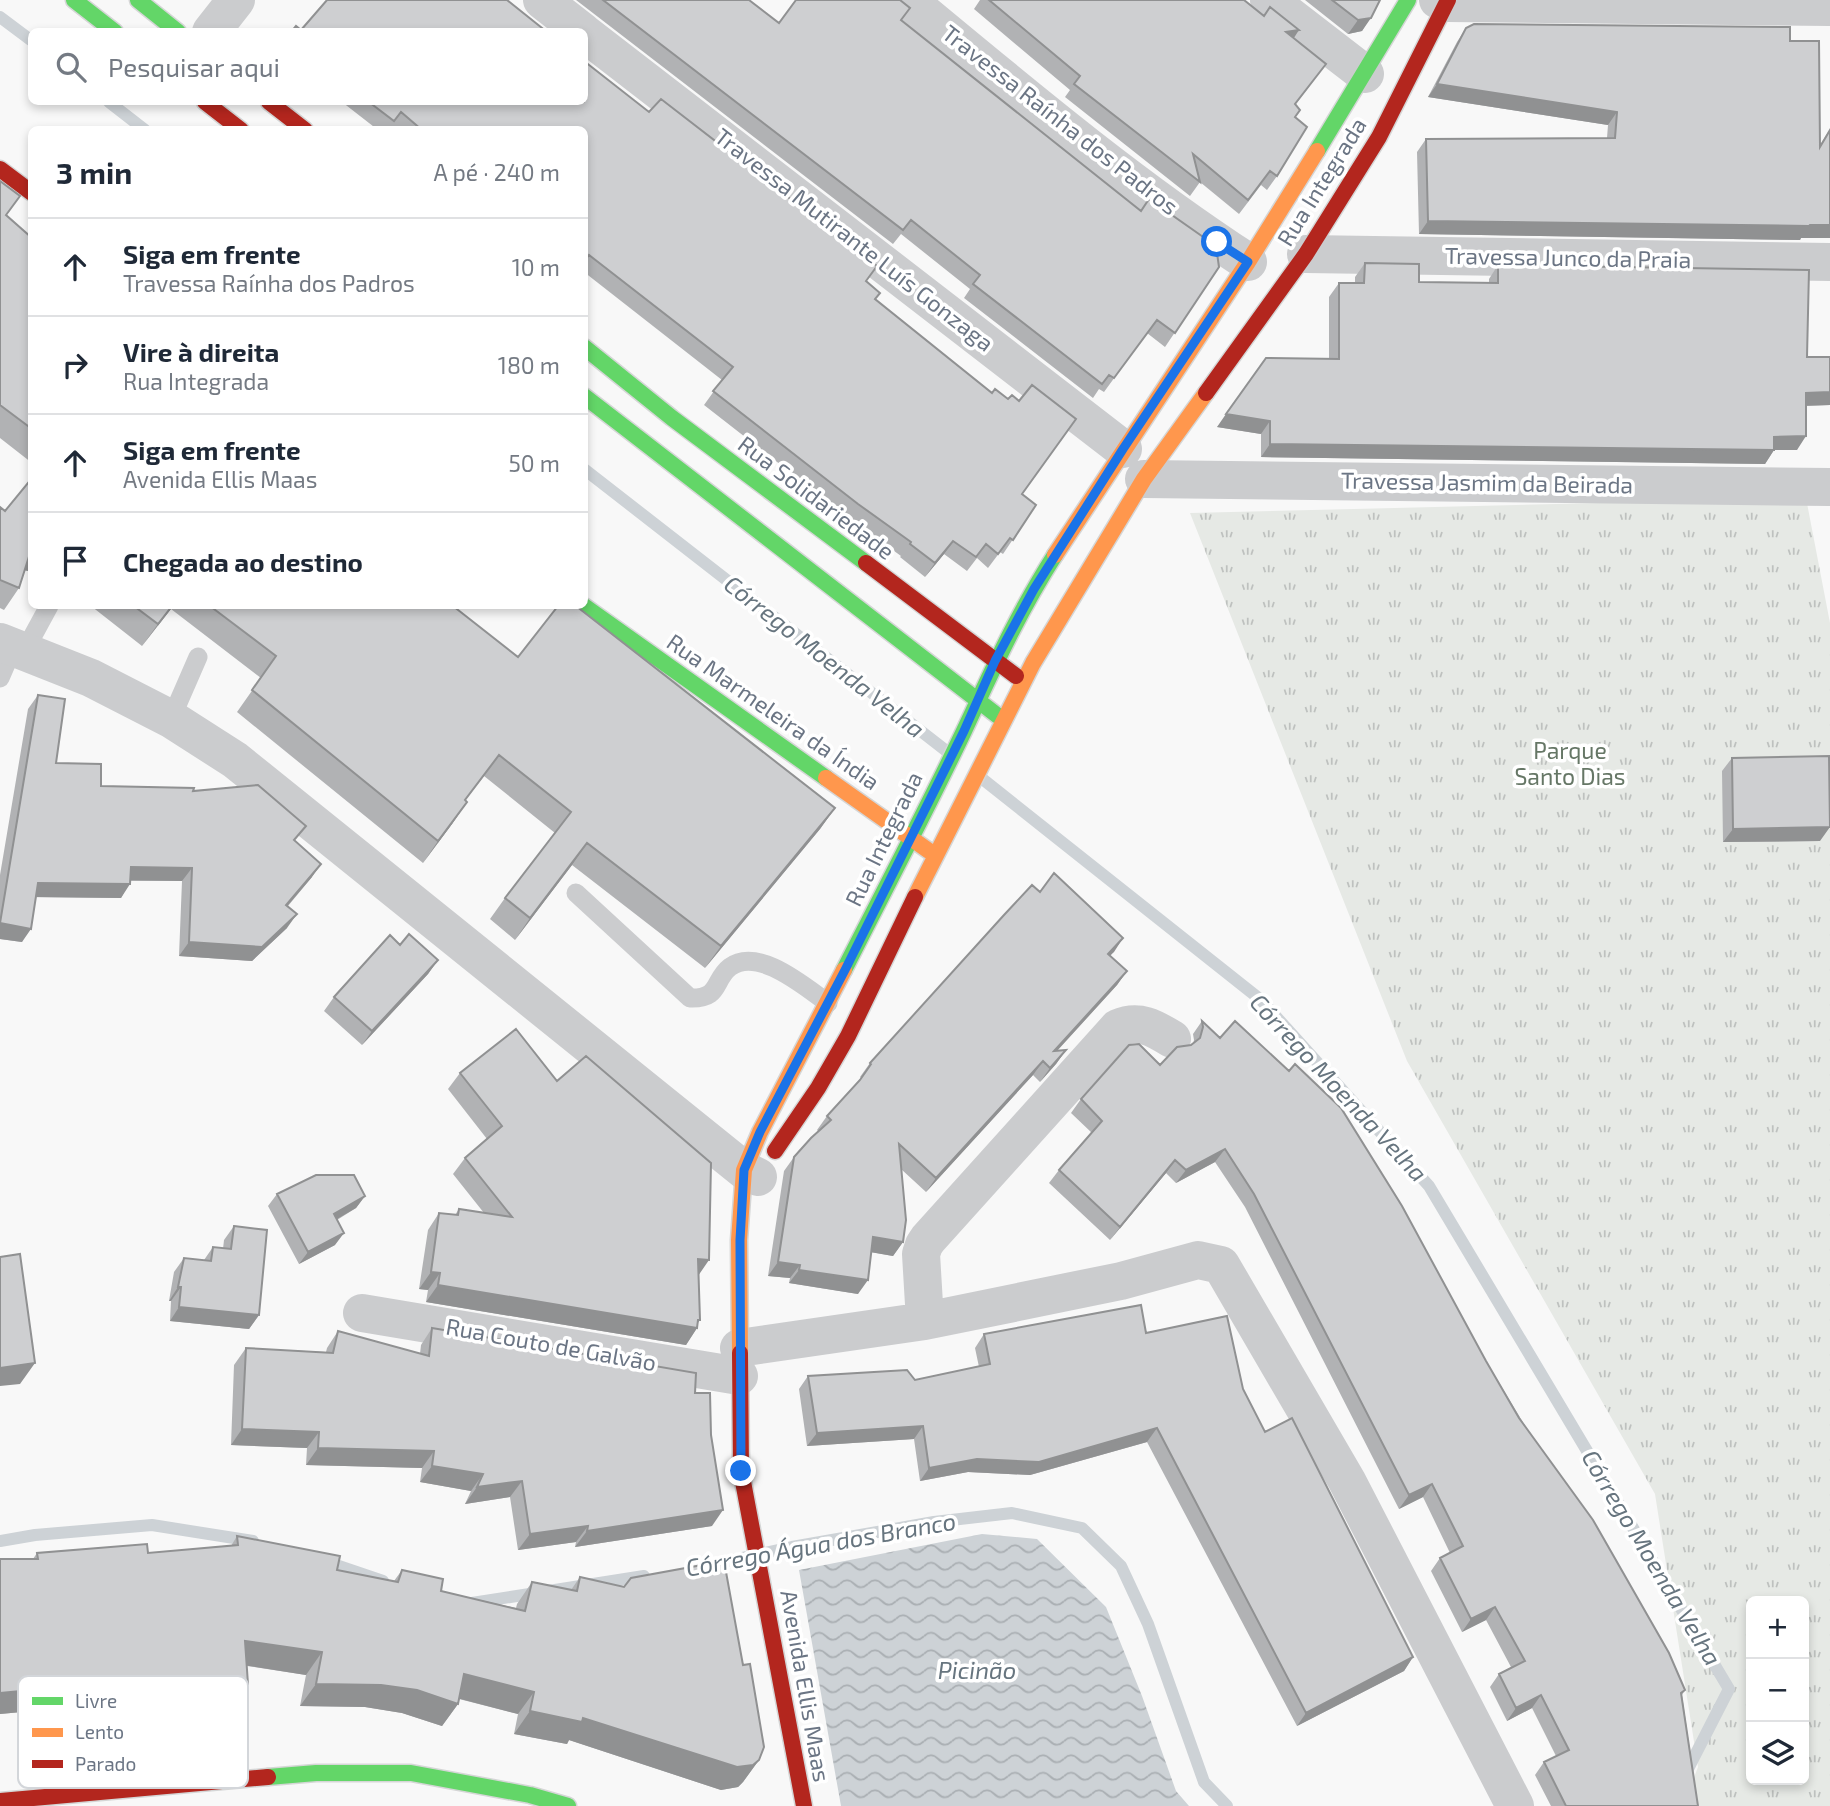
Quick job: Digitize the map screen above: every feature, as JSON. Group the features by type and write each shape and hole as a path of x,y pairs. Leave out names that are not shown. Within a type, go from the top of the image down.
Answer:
{"main road":[{"path":"74,0 110,28"},
{"path":"138,0 173,28"},
{"name":"Rua Integrada","path":"751,1174 818,1088 848,1036 948,830 1134,464 1248,262 1408,0"},
{"name":"Rua Integrada","path":"751,1174 760,1132 828,1003 964,731 995,661 1034,589 1306,254 1379,137 1444,1"},
{"path":"209,105 236,126"},
{"path":"273,105 300,126"},
{"path":"0,169 28,190"},
{"name":"Rua Solidariedade","path":"588,350 672,418 1024,681"},
{"path":"588,399 1004,720"},
{"name":"Rua Marmeleira da Índia","path":"588,609 936,856"},
{"name":"Avenida Ellis Maas","path":"751,1174 740,1240 741,1471 804,1806"},
{"path":"248,1782 316,1773 411,1773 518,1792 568,1806"},
{"path":"0,1801 144,1796 204,1788"}],"street":[{"path":"214,28 236,0"},
{"name":"Travessa Mutirante Luís Gonzaga","path":"542,0 579,28"},
{"name":"Travessa Raínha dos Padros","path":"908,0 1056,122 1217,242 1248,262"},
{"path":"1269,0 1365,74"},
{"path":"1444,1 1830,7"},
{"name":"Travessa Mutirante Luís Gonzaga","path":"588,35 1134,464"},
{"name":"Travessa Junco da Praia","path":"1306,254 1830,262"},
{"name":"Travessa Jasmim da Beirada","path":"1134,464 1830,487"},
{"path":"9,655 91,678 171,719 235,760 751,1174"},
{"path":"925,1321 921,1254 928,1239 1118,1028 1126,1025 1149,1025 1172,1039"},
{"name":"Rua Couto de Galvão","path":"362,1313 739,1362 1121,1281 1198,1260 1221,1265 1347,1481 1515,1806"}],"lane":[{"path":"9,655 47,609"},
{"path":"171,719 198,657"},
{"path":"576,893 690,998 701,999 716,989 729,968 743,961 768,964 828,1003"}],"green space":[{"name":"Parque Santo Dias","path":"1806,498 1830,623 1830,1806 1683,1806 1698,1767 1655,1494 1407,1061 1190,513"}],"water":[{"name":"Picinão","path":"982,1534 1037,1539 1106,1607 1176,1791 1189,1806 841,1806 799,1570"}],"building":[{"path":"327,0 507,0 542,28 303,28"},
{"path":"603,0 749,0 779,23 796,0 900,0 910,8 901,20 1141,211 1149,199 1216,246 1219,267 1175,333 1157,320 1114,378 1109,375 1102,384 973,284 980,275 911,220 903,230"},
{"path":"989,0 1244,0 1264,16 1270,7 1299,30 1286,32 1326,64 1295,104 1300,110 1295,117 1307,127 1277,176 1270,171 1248,200 1193,154 1200,182 1074,84 1080,76"},
{"path":"1332,0 1380,0 1371,18 1358,20"},
{"path":"1474,24 1790,27 1790,41 1819,41 1820,147 1830,130 1830,225 1428,221 1426,139 1615,138 1617,112 1437,84 1466,28"},
{"path":"588,64 649,112 661,99 877,266 866,281 880,293 875,299 992,393 995,389 1008,399 1012,395 1019,401 1032,385 1076,419 1022,494 1036,505 1013,540 1010,538 998,554 986,544 976,557 953,541 935,563 713,391 733,367 588,256 588,126 417,126 401,112 394,121 373,105 588,105"},
{"path":"0,181 20,196 6,215 28,234 28,426 0,405"},
{"path":"1365,263 1419,264 1419,282 1498,283 1498,265 1809,270 1807,357 1830,357 1830,392 1806,393 1806,436 1774,437 1774,450 1270,444 1270,421 1226,414 1266,358 1339,359 1339,283 1364,283"},
{"path":"28,483 28,560 19,588 0,580 0,507 5,511"},
{"path":"138,609 170,609 158,624"},
{"path":"214,609 457,609 518,657 556,609 580,609 835,808 721,946 587,843 530,918 505,898 571,812 499,755 438,841 252,690 276,656"},
{"path":"38,695 65,699 56,763 101,764 101,786 194,788 193,791 258,785 306,826 294,840 321,864 286,905 297,914 262,947 189,942 192,868 131,867 130,884 38,883 31,929 0,923"},
{"path":"1829,756 1830,827 1733,829 1732,758"},
{"path":"1054,873 1123,938 1108,954 1127,971 1054,1051 1066,1050 1050,1068 1043,1061 936,1178 899,1144 906,1220 903,1242 873,1237 868,1280 799,1270 800,1265 778,1262 794,1157 831,1120 827,1116 860,1080 870,1063 1004,915 1032,885 1040,892"},
{"path":"409,934 438,960 372,1031 334,997 390,935 400,945"},
{"path":"1202,1021 1220,1038 1235,1021 1289,1071 1295,1064 1341,1108 1402,1206 1519,1418 1593,1520 1669,1653 1685,1690 1681,1693 1698,1806 1566,1806 1544,1762 1569,1750 1541,1695 1516,1708 1499,1674 1525,1661 1495,1607 1471,1619 1440,1558 1463,1546 1432,1484 1409,1495 1254,1194 1225,1149 1186,1170 1175,1160 1120,1227 1059,1170 1102,1121 1081,1099 1129,1045 1139,1044 1160,1065 1177,1047 1191,1045 1200,1038"},
{"path":"516,1029 557,1081 586,1056 711,1163 709,1260 698,1259 700,1320 697,1328 438,1285 440,1273 431,1272 439,1213 458,1215 459,1209 512,1217 465,1158 502,1126 460,1073"},
{"path":"316,1175 354,1175 365,1196 334,1214 344,1233 308,1252 277,1194"},
{"path":"234,1226 267,1230 259,1315 179,1307 181,1287 178,1287 184,1258 211,1261 213,1247 231,1249"},
{"path":"20,1254 35,1363 0,1368 0,1257"},
{"path":"1141,1305 1146,1333 1227,1316 1243,1389 1265,1432 1292,1418 1413,1657 1306,1713 1157,1428 1039,1462 977,1459 929,1468 923,1426 817,1433 808,1376 907,1370 915,1380 990,1364 984,1334"},
{"path":"432,1328 696,1373 695,1393 710,1393 711,1435 723,1510 587,1531 588,1526 530,1534 522,1481 477,1487 483,1474 432,1466 434,1451 318,1448 319,1432 242,1429 246,1348 333,1353 338,1331 429,1356"},
{"path":"237,1536 340,1556 337,1570 398,1582 402,1570 443,1579 441,1591 525,1611 532,1582 577,1591 580,1577 624,1587 631,1578 724,1561 743,1665 750,1664 764,1747 759,1760 753,1765 737,1767 583,1718 582,1722 530,1711 534,1692 464,1674 458,1704 417,1690 381,1685 316,1684 322,1652 245,1641 247,1676 18,1676 18,1691 0,1693 0,1559 38,1559 37,1553 147,1544 148,1553 238,1545"}],"waterway":[{"name":"Córrego Moenda Velha","path":"0,17 28,38"},
{"name":"Córrego Moenda Velha","path":"113,105 140,126"},
{"name":"Córrego Moenda Velha","path":"588,472 949,753"},
{"name":"Córrego Moenda Velha","path":"980,777 1261,1000 1429,1186 1729,1689 1669,1806"},
{"name":"Córrego Água dos Branco","path":"710,1565 792,1547 934,1522 1012,1513 1082,1528 1121,1566 1148,1624 1204,1782 1227,1806"},
{"name":"Córrego Água dos Branco","path":"0,1541 35,1535 152,1525 253,1541"},
{"name":"Córrego Água dos Branco","path":"324,1561 383,1581"},
{"name":"Córrego Água dos Branco","path":"472,1603 644,1576"}],"traffic: fast":[{"path":"74,0 110,28"},
{"path":"138,0 173,28"},
{"path":"1317,151 1408,0"},
{"path":"588,350 672,418 866,563"},
{"path":"588,399 998,716"},
{"path":"844,970 935,791 1006,642 1055,555"},
{"path":"588,609 826,778"},
{"path":"268,1777 316,1773 411,1773 530,1795 568,1806"}],"traffic: slow":[{"path":"1055,555 1248,262 1317,151"},
{"path":"915,897 1033,663 1144,479 1206,393"},
{"path":"826,778 929,851"},
{"path":"740,1353 739,1240 744,1170 760,1132 844,970"}],"traffic: jam":[{"path":"1206,393 1306,254 1379,137 1448,0"},
{"path":"209,105 236,126"},
{"path":"273,105 300,126"},
{"path":"0,169 28,190"},
{"path":"866,563 1016,676"},
{"path":"775,1151 818,1088 848,1036 915,897"},
{"path":"740,1353 741,1471 804,1806"},
{"path":"248,1779 268,1777"},
{"path":"0,1801 145,1788"}],"route":[{"path":"741,1471 740,1240 744,1170 760,1132 845,970 964,731 995,661 1034,589 1123,449 1248,262 1217,242"}]}
